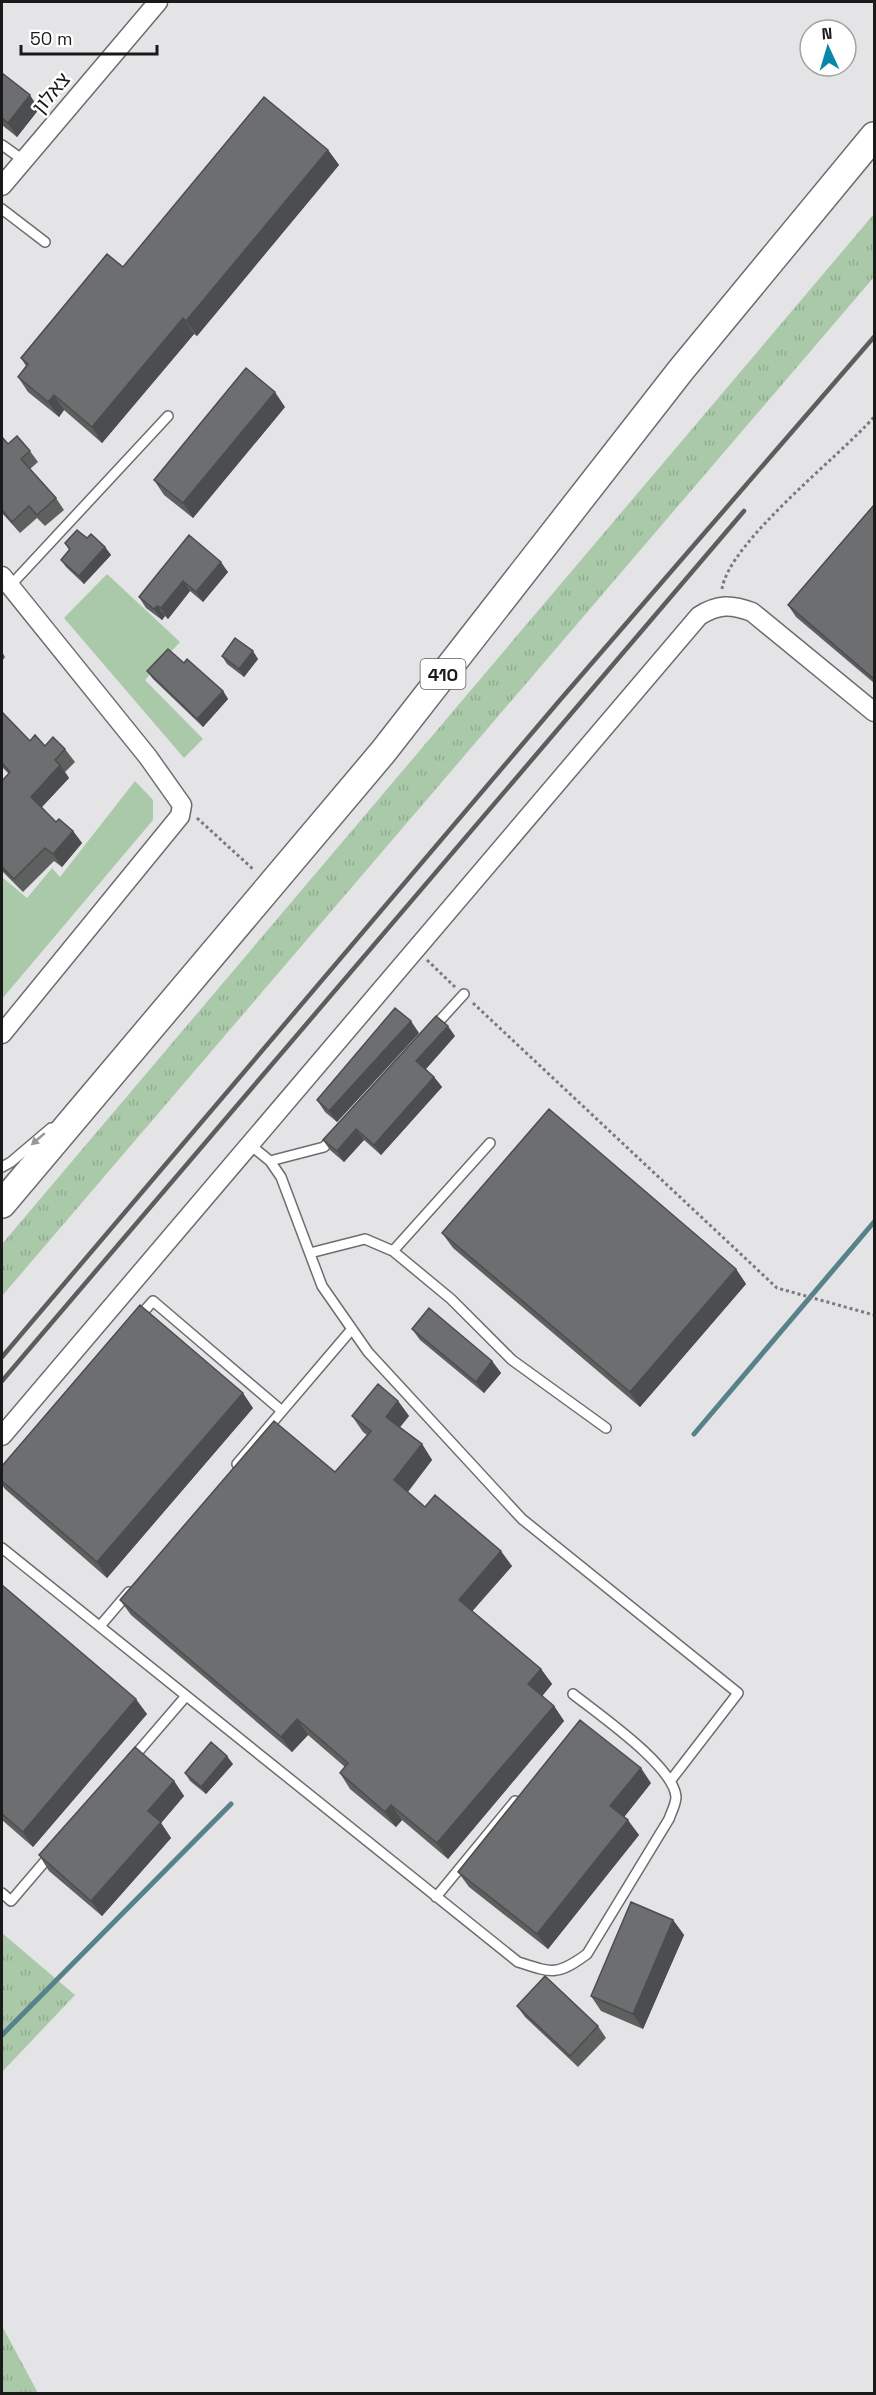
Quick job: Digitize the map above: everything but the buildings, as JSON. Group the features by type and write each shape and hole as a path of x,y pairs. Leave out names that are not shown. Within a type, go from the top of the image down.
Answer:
{"main road":[{"name":"410","path":"2,1204 382,752 688,361 874,136"}],"street":[{"name":"צאלון","path":"2,186 158,2"},
{"path":"2,1034 180,816 182,805 148,757 6,581"},
{"path":"2,1436 699,616 720,606 731,605 752,612 874,712"}],"lane":[{"path":"2,145 23,160"},
{"path":"2,209 45,242"},
{"path":"6,581 168,416"},
{"path":"425,1037 464,994"},
{"path":"2,1167 11,1162 113,1073"},
{"path":"270,1161 324,1147 340,1130"},
{"path":"393,1251 490,1143"},
{"path":"249,1144 270,1161 281,1177 322,1286 368,1352 522,1520 738,1693 670,1780"},
{"path":"310,1254 364,1239 393,1251 451,1299 512,1360 606,1428"},
{"path":"130,1327 153,1301 282,1412"},
{"path":"229,1474 352,1329"},
{"path":"2,1548 518,1962 546,1972 567,1969 587,1954 669,1819 676,1798 670,1780 646,1753 573,1694"},
{"path":"100,1626 138,1582"},
{"path":"125,1767 186,1696"},
{"path":"584,1718 591,1709"},
{"path":"436,1897 525,1790"},
{"path":"2,1893 11,1901 56,1847"}],"path":[{"path":"720,606 723,581 737,558 786,501 858,436 874,417"},
{"path":"182,805 271,885"},
{"path":"415,949 777,1288 874,1314"}],"green space":[{"path":"874,214 874,277 2,1296 2,1244"},
{"path":"107,574 180,642 145,680 203,739 184,758 64,618"},
{"path":"135,781 153,800 153,820 2,999 2,877 27,898 52,868 60,877"},
{"path":"2,1933 75,1995 2,2072"},
{"path":"2,2326 38,2393 2,2393"}],"waterway":[{"path":"694,1434 874,1222"},
{"path":"2,2035 231,1804"}],"railway":[{"path":"2,1357 560,700 874,337"},
{"path":"2,1381 744,511"}]}
